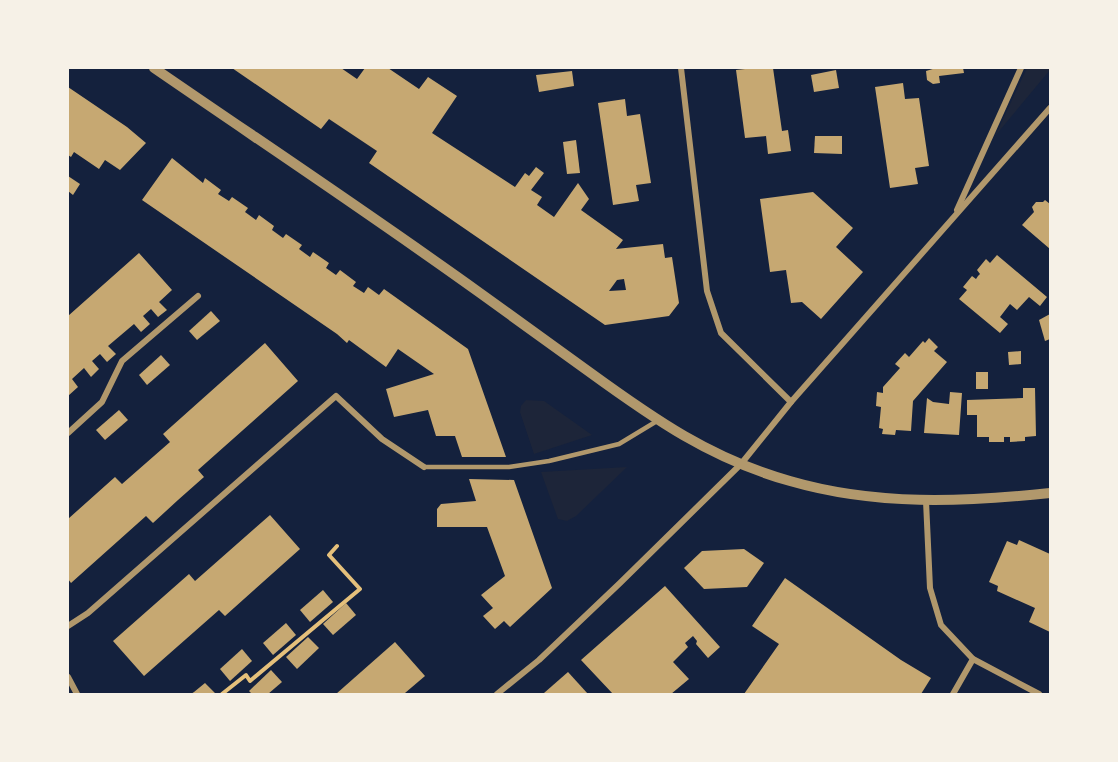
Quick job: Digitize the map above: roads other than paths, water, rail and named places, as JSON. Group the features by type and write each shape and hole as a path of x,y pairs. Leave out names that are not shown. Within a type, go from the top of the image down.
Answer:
{"street":[{"path":"154,68 477,291 657,421 696,443 741,464 789,481 838,492 926,501 989,499 1050,493"},
{"path":"681,68 707,291 721,333 791,402"},
{"path":"955,216 1021,68"},
{"path":"497,694 539,660 741,464 791,402 1050,108"},
{"path":"68,433 102,402 122,361 198,296"},
{"path":"68,626 88,614 336,396 382,439 424,467"},
{"path":"926,501 930,588 941,625 973,659 1039,694"},
{"path":"953,694 973,659"},
{"path":"68,677 77,694"}],"lane":[{"path":"424,467 509,467 549,460 619,444 657,421"}]}
